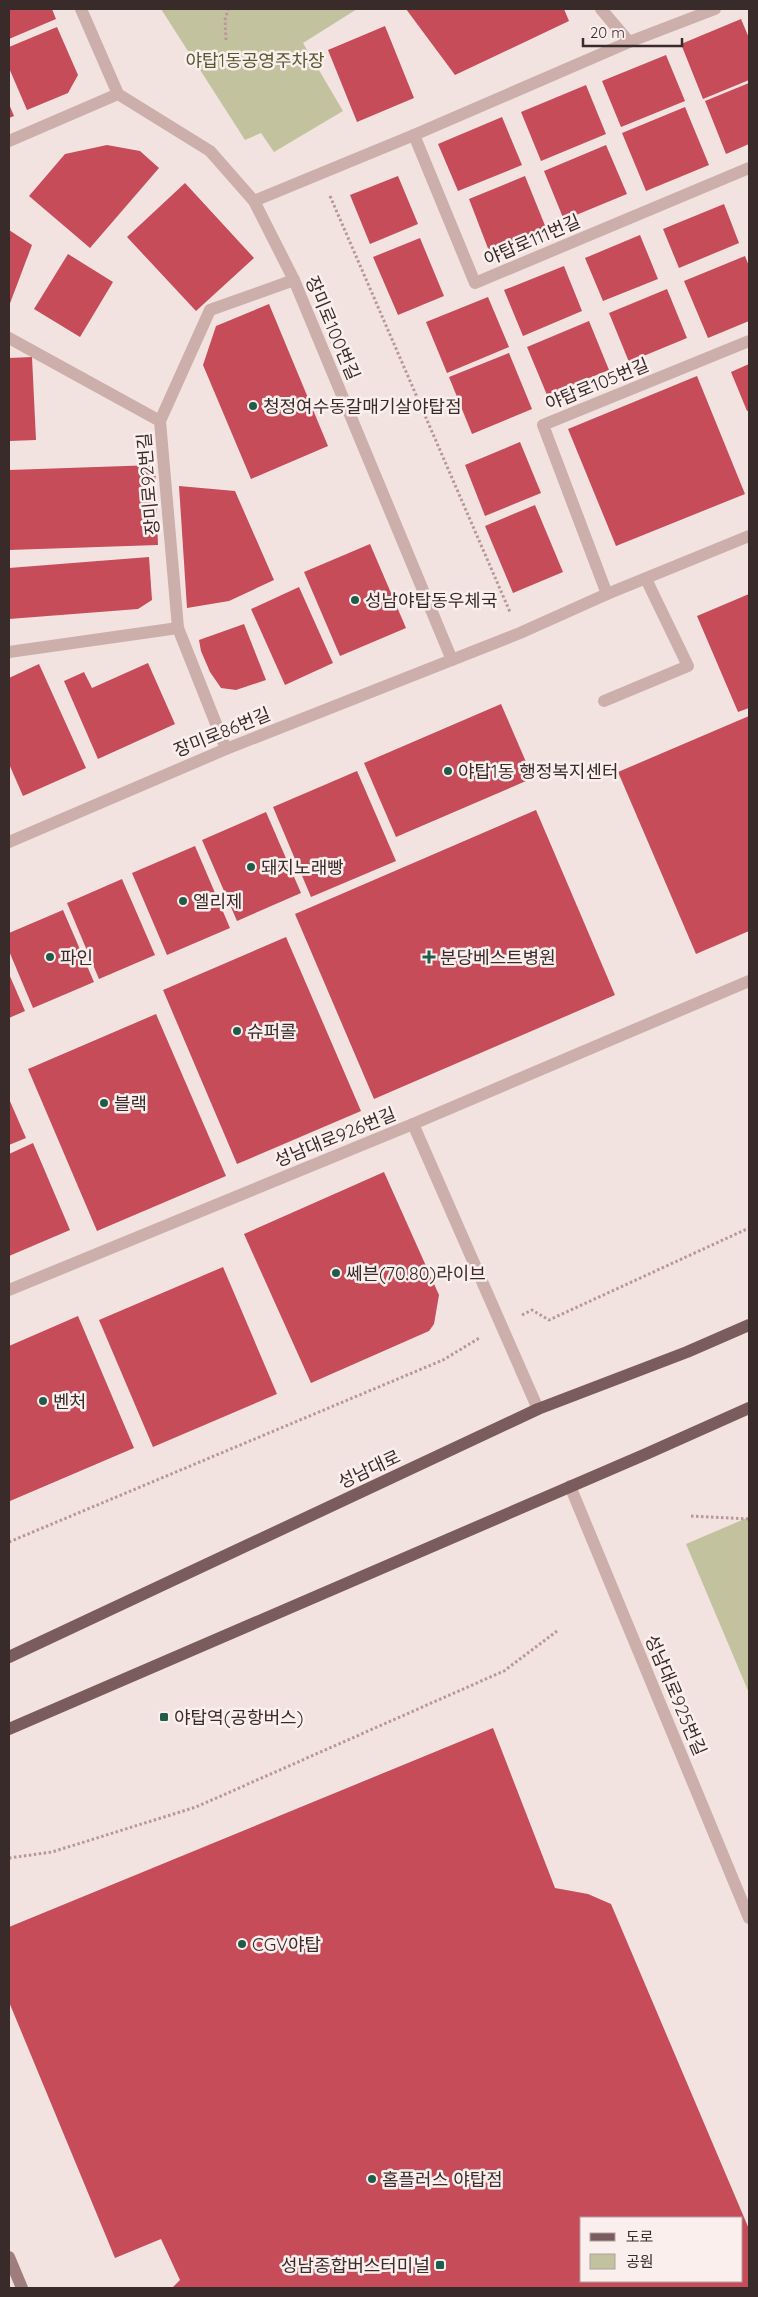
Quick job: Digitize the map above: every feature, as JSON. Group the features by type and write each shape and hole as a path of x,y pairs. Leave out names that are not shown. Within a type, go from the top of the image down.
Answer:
{"main road":[{"name":"성남대로","path":"9,1656 538,1409 687,1352 749,1325"},
{"path":"9,1729 749,1408"}],"street":[{"path":"9,141 118,94 81,9"},
{"path":"601,9 629,42"},
{"path":"254,201 320,172 414,135 629,42 715,9"},
{"name":"장미로100번길","path":"118,94 210,151 254,201 294,280 452,660"},
{"name":"야탑로111번길","path":"414,135 476,283 749,168"},
{"path":"160,421 210,310 294,280"},
{"name":"장미로92번길","path":"9,338 160,421 178,628 226,748"},
{"name":"야탑로105번길","path":"607,594 543,426 749,341"},
{"path":"452,660 749,536"},
{"path":"604,701 688,666 646,579"},
{"path":"9,652 178,628"},
{"name":"장미로86번길","path":"9,842 226,748 452,660"},
{"path":"413,1124 749,981"},
{"name":"성남대로926번길","path":"9,1290 413,1124 538,1409"},
{"name":"성남대로925번길","path":"570,1486 749,1918"},
{"path":"9,2257 22,2288"}],"path":[{"path":"226,40 225,20 228,9"},
{"path":"320,172 520,633"},
{"path":"9,1542 443,1360 501,1325 532,1310 549,1320 749,1228"},
{"path":"691,1516 749,1520"},
{"path":"9,1858 52,1852 196,1807 504,1671 557,1631"}],"green space":[{"name":"야탑1동공영주차장","path":"161,9 357,9 303,43 343,111 274,152 261,133 245,140"},
{"path":"749,1517 749,1693 686,1544"}],"building":[{"path":"9,9 52,9 56,19 9,39"},
{"path":"406,9 564,9 569,21 455,75"},
{"path":"741,19 749,38 749,80 703,99 681,44"},
{"path":"385,26 414,98 357,122 328,50"},
{"path":"57,27 78,75 68,93 27,110 9,68 9,47"},
{"path":"666,55 685,101 621,127 602,81"},
{"path":"749,83 749,144 726,154 705,101"},
{"path":"586,85 606,134 541,161 521,112"},
{"path":"9,104 14,116 9,118"},
{"path":"685,107 709,165 646,191 622,133"},
{"path":"502,117 522,165 458,191 438,144"},
{"path":"107,145 140,151 159,168 90,248 29,196 65,154"},
{"path":"606,145 627,194 564,220 544,171"},
{"path":"398,176 418,224 370,244 350,195"},
{"path":"525,176 546,228 489,251 469,199"},
{"path":"185,183 254,258 196,311 127,237"},
{"path":"724,204 739,243 679,268 663,229"},
{"path":"9,230 32,245 9,306"},
{"path":"640,235 658,279 603,301 585,258"},
{"path":"420,238 444,296 398,315 373,257"},
{"path":"68,254 113,282 80,337 34,309"},
{"path":"745,256 749,266 749,321 708,338 684,281"},
{"path":"564,266 582,311 523,336 504,290"},
{"path":"667,289 687,338 629,362 609,313"},
{"path":"488,297 509,347 447,373 426,322"},
{"path":"269,304 328,446 251,479 203,365 216,326"},
{"path":"589,321 609,370 547,395 527,347"},
{"path":"509,353 532,409 472,434 449,377"},
{"path":"32,357 36,440 9,441 9,358"},
{"path":"749,364 749,410 747,411 731,372"},
{"path":"697,376 745,494 616,546 568,429"},
{"path":"520,442 541,493 485,516 465,465"},
{"path":"155,465 158,545 9,550 9,470"},
{"path":"179,486 235,491 274,580 229,601 187,608"},
{"path":"535,505 563,572 513,593 485,526"},
{"name":"성남야탑동우체국","path":"370,544 406,628 340,656 304,572"},
{"path":"149,557 152,600 138,609 9,619 9,568"},
{"path":"299,587 333,663 285,685 251,609"},
{"path":"749,594 749,708 738,712 697,616"},
{"path":"244,624 266,680 236,690 221,688 210,672 201,651 199,640"},
{"path":"148,663 175,724 98,759 64,681 84,672 92,688"},
{"path":"39,664 86,768 23,796 9,764 9,678"},
{"name":"야탑1동 행정복지센터","path":"501,704 533,778 396,837 364,763"},
{"path":"749,716 749,931 696,954 618,772"},
{"path":"357,771 396,861 311,897 273,807"},
{"path":"536,810 615,995 374,1099 295,914"},
{"path":"266,812 301,893 237,921 202,840"},
{"path":"195,846 230,928 167,955 132,873"},
{"path":"122,879 155,955 99,979 67,903"},
{"path":"63,910 94,982 33,1008 9,951 9,933"},
{"path":"286,937 361,1111 237,1164 163,990"},
{"path":"9,974 25,1011 9,1018"},
{"path":"156,1014 226,1176 97,1231 28,1069"},
{"path":"9,1099 26,1138 9,1145"},
{"path":"33,1143 70,1230 9,1256 9,1154"},
{"path":"384,1172 439,1295 434,1324 429,1331 311,1383 244,1234"},
{"path":"223,1267 277,1394 153,1447 99,1320"},
{"path":"78,1316 134,1448 10,1501 9,1346"},
{"path":"493,1728 555,1888 588,1894 611,1904 749,2229 749,2288 172,2288 180,2280 161,2239 115,2258 9,2002 9,1927"}],"place":[{"name":"청정여수동갈매기살야탑점","path":"253,406"},
{"name":"성남야탑동우체국","path":"355,600"},
{"name":"야탑1동 행정복지센터","path":"448,771"},
{"name":"돼지노래빵","path":"251,867"},
{"name":"엘리제","path":"183,901"},
{"name":"파인","path":"50,957"},
{"name":"분당베스트병원","path":"429,957"},
{"name":"슈퍼콜","path":"237,1031"},
{"name":"블랙","path":"104,1103"},
{"name":"쎄븐(70.80)라이브","path":"336,1273"},
{"name":"벤처","path":"43,1401"},
{"name":"야탑역(공항버스)","path":"164,1717"},
{"name":"CGV야탑","path":"242,1944"},
{"name":"홈플러스 야탑점","path":"372,2179"},
{"name":"성남종합버스터미널","path":"440,2265"}]}
